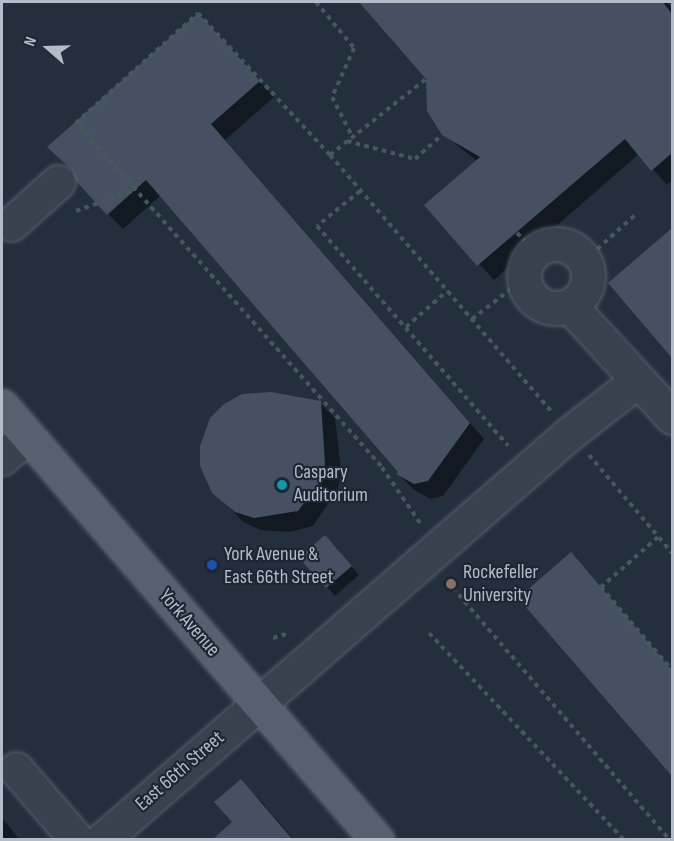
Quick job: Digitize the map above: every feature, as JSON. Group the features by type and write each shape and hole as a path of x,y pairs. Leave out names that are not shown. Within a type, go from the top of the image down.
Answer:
{"main road":[{"name":"York Avenue","path":"2,406 376,840"}],"street":[{"path":"5,223 58,182"},
{"path":"561,244 570,247 584,261 586,286 570,306 553,309 537,303 526,290 526,254 561,244"},
{"path":"570,306 672,417"},
{"name":"East 66th Street","path":"102,840 570,433 638,380"},
{"path":"2,458 27,436"},
{"path":"16,769 76,840"}],"path":[{"path":"316,2 354,48 332,98 352,136"},
{"path":"426,532 381,466 76,123 198,13 330,155 559,420"},
{"path":"330,155 426,79"},
{"path":"346,141 415,159 442,135"},
{"path":"360,191 316,226 510,448"},
{"path":"584,261 635,215"},
{"path":"472,319 526,254"},
{"path":"405,327 447,291"},
{"path":"583,447 672,554"},
{"path":"658,537 601,587 672,670"},
{"path":"439,572 670,840"},
{"path":"429,633 624,840"}],"building":[{"path":"359,2 663,2 672,14 672,153 651,171 625,139 477,266 424,205 480,157 442,135 427,111 426,79"},
{"path":"198,13 260,81 211,124 470,423 428,481 414,484 396,474 398,472 146,180 107,215 76,181 72,170 47,147"},
{"path":"672,228 672,358 608,283"},
{"path":"271,392 321,401 325,464 320,482 298,511 254,518 235,512 212,493 200,466 200,446 210,418 224,404 242,394"},
{"path":"325,535 352,566 326,588 299,558"},
{"path":"571,552 672,670 672,776 518,598"},
{"path":"241,779 293,840 212,840 232,822 214,802"}],"place":[{"name":"Caspary Auditorium","path":"282,485"},
{"name":"York Avenue & East 66th Street","path":"212,565"},
{"name":"Rockefeller University","path":"451,584"}]}
